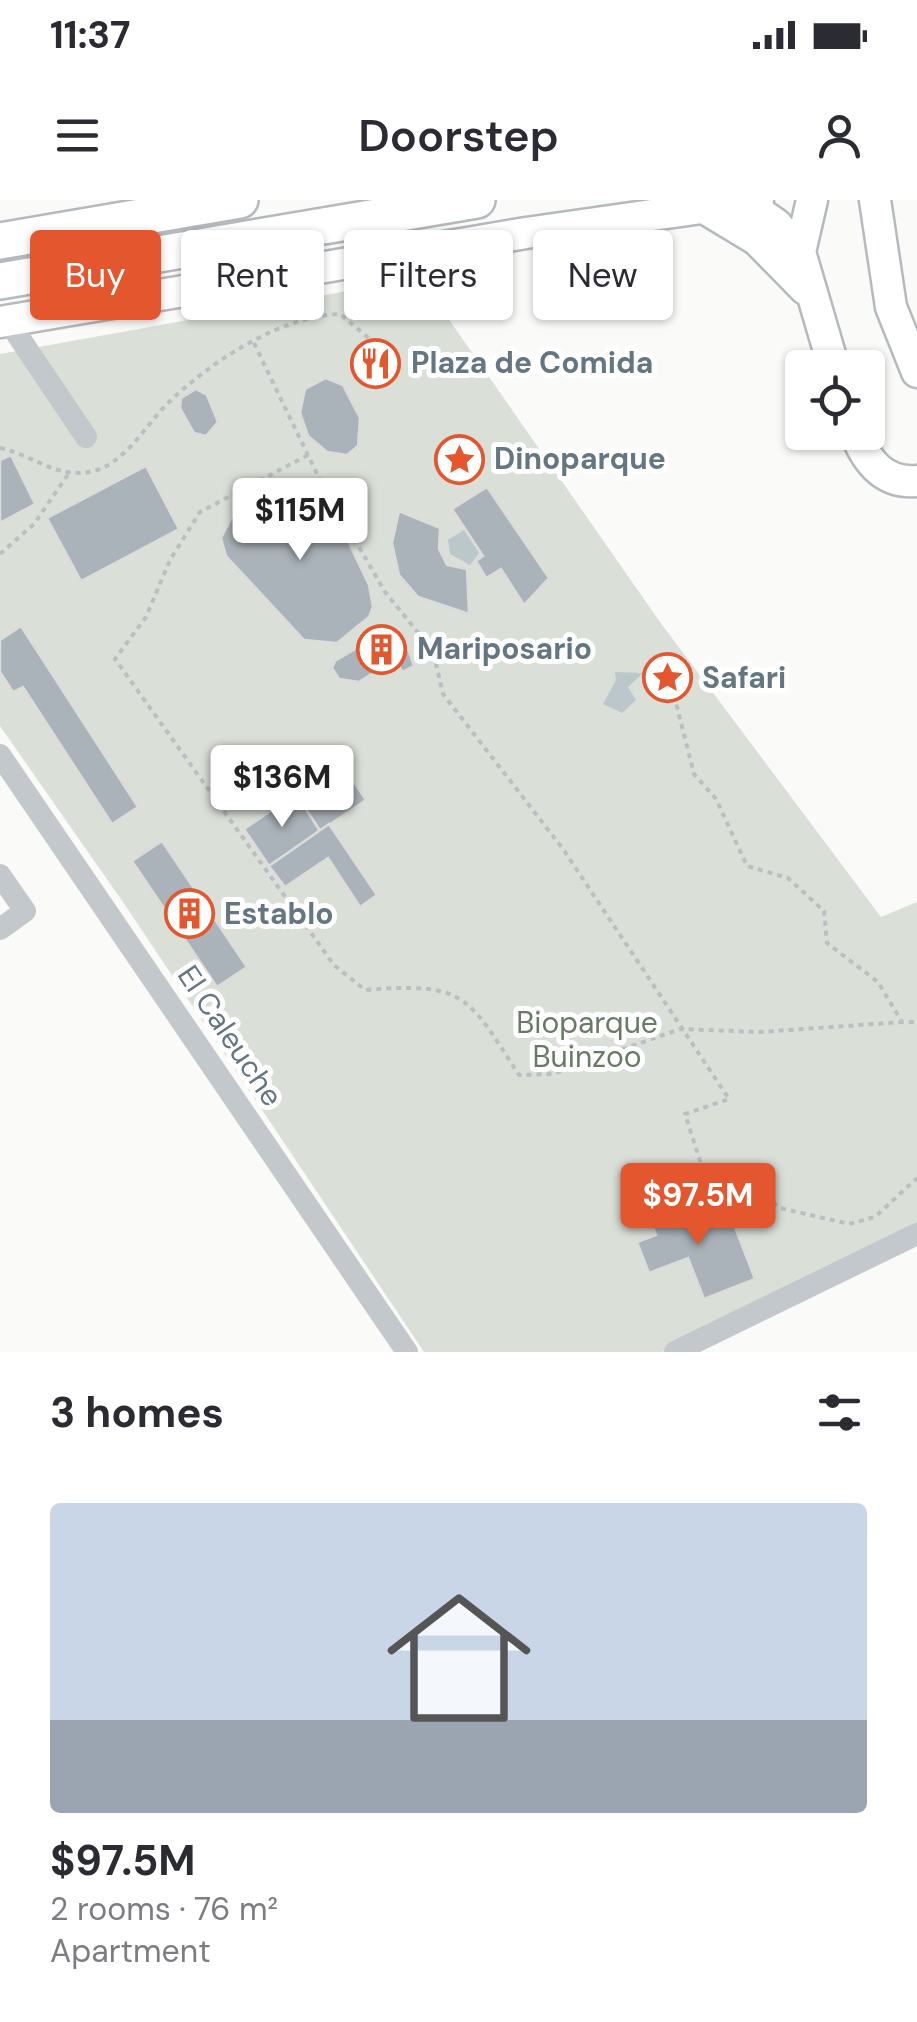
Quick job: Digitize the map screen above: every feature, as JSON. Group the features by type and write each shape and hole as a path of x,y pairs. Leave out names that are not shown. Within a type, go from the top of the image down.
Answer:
{"highway":[{"path":"0,242 240,200"},
{"path":"0,282 476,200"}],"main road":[{"path":"812,200 800,252 828,350"},
{"path":"4,322 751,201 800,252"},
{"path":"704,208 776,256 810,295"},
{"path":"878,215 896,327 917,372"},
{"path":"866,450 878,470 894,480 917,481"}],"street":[{"path":"4,322 86,438"},
{"name":"El Caleuche","path":"0,755 407,1352"},
{"path":"0,875 25,911 0,929"},
{"path":"675,1352 917,1234"}],"path":[{"path":"0,448 69,473 106,466 170,401 254,342 298,320 340,314 398,362"},
{"path":"254,342 308,455 385,592 433,651 443,694 563,849 729,1099 684,1114 702,1168 747,1184 780,1208 849,1224 875,1217 917,1178"},
{"path":"308,455 200,512 170,560 146,616 115,659 334,965 364,990 430,988 469,1001 519,1074 553,1074 680,1029 760,1032 917,1022"},
{"path":"0,554 34,524 69,473"},
{"path":"674,695 694,774 716,799 748,866 788,878 824,911 827,943 878,982 902,1022"}],"green space":[{"name":"Bioparque Buinzoo","path":"344,292 344,320 449,320 660,622 881,917 917,902 917,1228 662,1352 424,1352 125,905 0,726 0,354 188,320 324,320 324,295"}],"shaded area":[{"path":"464,530 479,553 470,565 450,554 448,540"},
{"path":"615,672 643,673 628,687 636,700 622,713 603,704 616,680"}],"building":[{"path":"326,378 343,385 360,418 358,446 347,455 327,452 308,436 300,413 305,389"},
{"path":"196,389 207,395 218,422 206,436 194,433 180,408 181,398"},
{"path":"11,455 35,504 0,523 0,460"},
{"path":"146,466 179,529 81,581 47,518"},
{"path":"299,486 318,493 333,509 369,585 373,607 369,617 337,643 304,640 226,556 221,538 237,507 279,489"},
{"path":"487,487 549,578 524,605 501,569 486,578 476,561 483,556 452,509"},
{"path":"399,511 440,528 439,549 447,565 467,569 469,614 418,597 399,575 392,543"},
{"path":"21,626 138,807 112,824 23,687 13,692 0,672 0,640"},
{"name":"Mariposario","path":"403,634 414,666 402,672 396,658 359,682 339,679 332,668 335,661 377,636 392,639"},
{"path":"342,764 366,800 320,831 296,794"},
{"path":"296,794 320,831 269,866 244,829"},
{"path":"329,824 377,895 360,907 328,858 285,887 269,866"},
{"name":"Establo","path":"162,841 247,967 217,987 132,861"},
{"path":"683,1200 690,1220 715,1210 735,1227 755,1279 704,1299 688,1258 649,1273 637,1242 656,1235 648,1214"}],"place":[{"name":"Plaza de Comida","path":"376,363"},
{"name":"Dinoparque","path":"459,459"},
{"name":"Mariposario","path":"382,649"},
{"name":"Safari","path":"667,678"},
{"name":"Establo","path":"189,914"}]}
